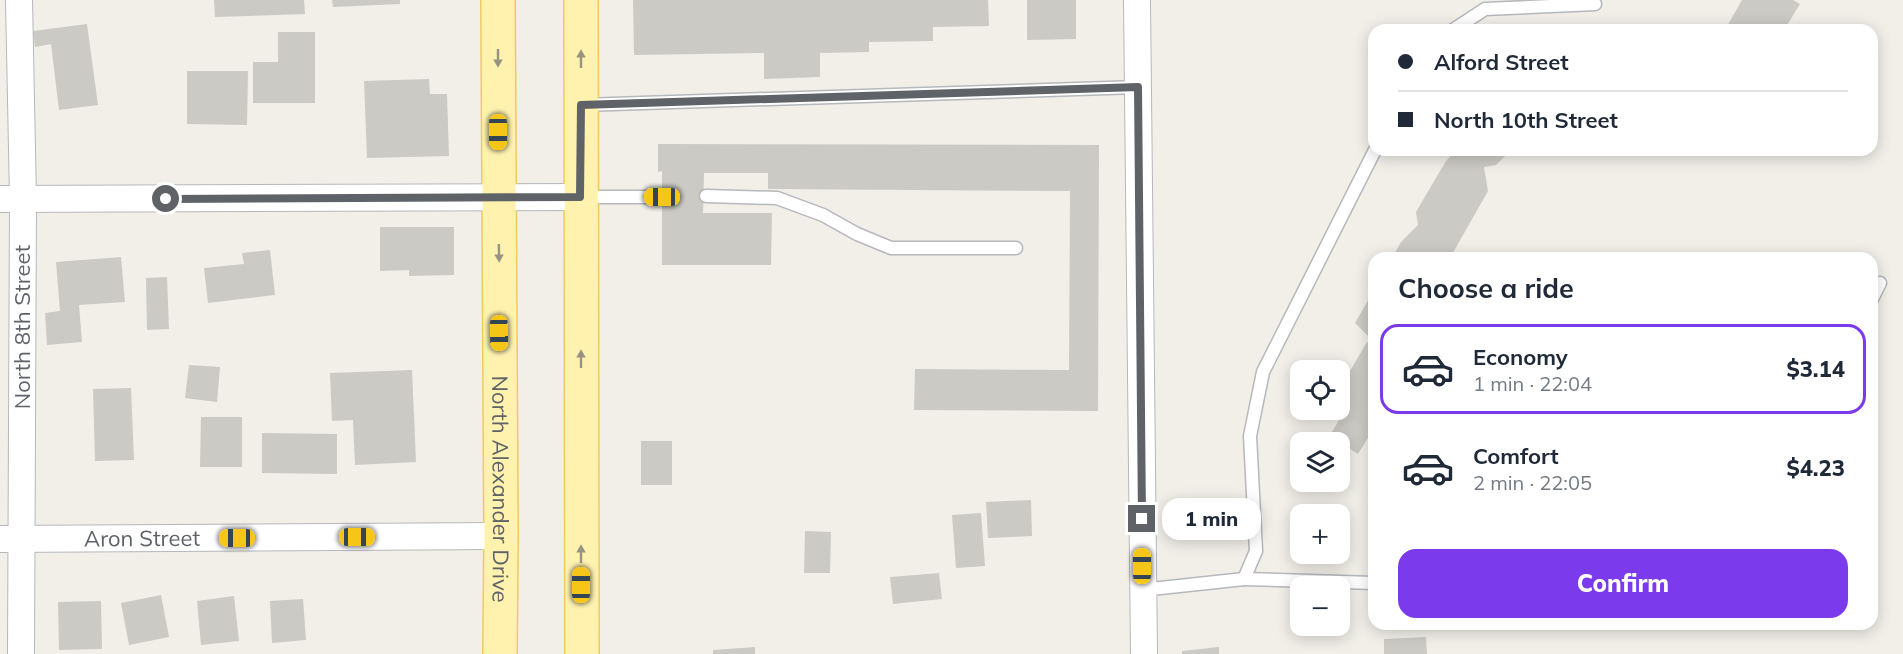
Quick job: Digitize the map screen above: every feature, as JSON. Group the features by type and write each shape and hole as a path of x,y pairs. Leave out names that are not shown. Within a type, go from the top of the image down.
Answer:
{"main road":[{"name":"North Alexander Drive","path":"498,0 500,654"},
{"path":"581,0 582,654"}],"street":[{"name":"North 8th Street","path":"19,0 12,199 11,539 21,654"},
{"path":"1137,0 1144,654"},
{"path":"12,199 580,197"},
{"name":"Aron Street","path":"11,539 501,536"}],"lane":[{"path":"1462,24 1485,9 1595,4"},
{"path":"581,105 1138,87"},
{"path":"1244,579 1256,551 1250,436 1263,372 1372,156"},
{"path":"706,196 777,198 824,215 857,234 891,248 1016,248"},
{"path":"580,197 662,197"},
{"path":"1878,287 1880,283"},
{"path":"1142,590 1244,579 1368,583"}],"building":[{"path":"214,0 304,0 305,14 215,17"},
{"path":"332,0 400,0 400,4 333,7"},
{"path":"633,0 988,0 989,26 933,27 933,41 869,42 869,52 820,53 820,77 764,79 764,53 634,55"},
{"path":"1027,0 1076,0 1076,39 1027,40"},
{"path":"1742,0 1793,0 1800,4 1788,24 1728,24"},
{"path":"87,24 98,105 59,110 51,44 35,47 33,31"},
{"path":"278,32 315,32 315,103 253,103 253,62 278,62"},
{"path":"187,71 248,71 247,125 187,124"},
{"path":"429,79 430,94 447,94 449,156 367,158 364,81"},
{"path":"658,144 1099,145 1098,411 914,410 915,369 1069,370 1070,191 768,189 768,173 704,173 703,213 772,213 771,265 662,265 662,171 658,172"},
{"path":"1451,156 1505,156 1496,165 1484,167 1488,191 1453,252 1395,252 1401,242 1418,225 1416,212"},
{"path":"380,227 454,227 454,275 409,276 409,270 380,271"},
{"path":"270,250 275,295 208,303 204,268 244,264 242,253"},
{"path":"121,257 125,302 79,305 82,342 47,345 45,313 60,311 56,262"},
{"path":"167,277 169,329 147,330 146,278"},
{"path":"1368,300 1368,336 1355,323"},
{"path":"1367,342 1368,438 1358,454 1350,449 1350,432 1332,432 1339,420 1350,420 1350,371"},
{"path":"189,365 220,367 217,402 185,398"},
{"path":"412,370 416,462 355,465 353,420 332,421 330,373"},
{"path":"131,388 134,460 95,461 93,389"},
{"path":"201,417 242,417 242,467 200,467"},
{"path":"262,433 337,434 337,474 262,473"},
{"path":"641,441 672,441 672,485 641,485"},
{"path":"1031,500 1032,536 988,538 986,502"},
{"path":"981,513 985,566 956,568 952,515"},
{"path":"805,531 831,532 830,573 804,573"},
{"path":"939,573 942,599 893,604 890,577"},
{"path":"161,595 169,637 129,645 121,603"},
{"path":"234,596 239,641 201,645 197,601"},
{"path":"303,599 306,640 272,643 270,601"},
{"path":"101,601 102,649 59,650 58,602"},
{"path":"1426,637 1427,654 1384,654 1384,639"},
{"path":"755,647 755,654 713,654 713,650"},
{"path":"1219,647 1219,654 1182,654 1182,651"}],"route":[{"path":"166,199 580,197 581,105 1138,87 1142,519"}]}
